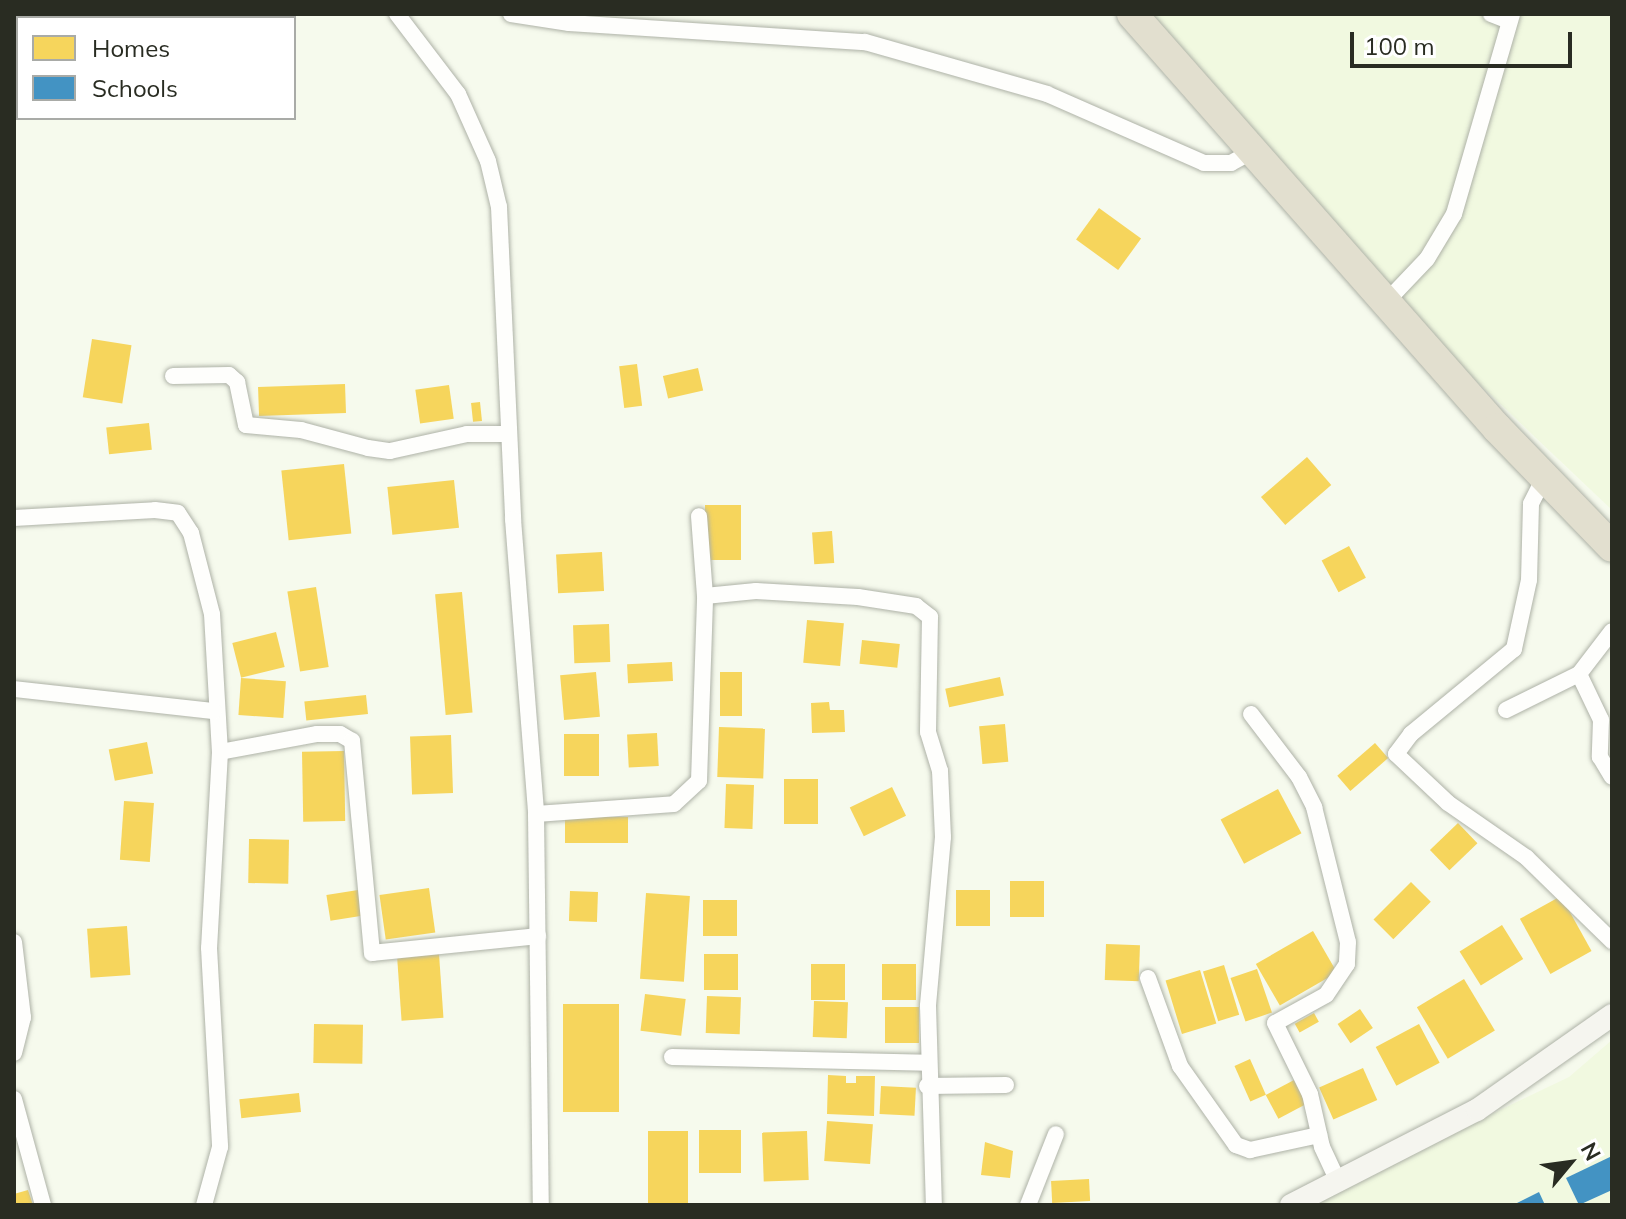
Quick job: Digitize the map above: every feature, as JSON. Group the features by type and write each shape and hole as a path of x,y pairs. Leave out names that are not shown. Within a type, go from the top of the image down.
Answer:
{"highway":[{"path":"1132,14 1544,478 1612,547"},
{"path":"1577,511 1612,537"}],"main road":[{"path":"1291,1205 1477,1110 1612,1015"}],"street":[{"path":"397,14 458,94 495,183 505,266 509,434 536,814 541,1205"},
{"path":"511,14 569,23 865,42 1047,94 1204,163 1231,163 1254,150"},
{"path":"1386,302 1427,259 1454,214 1510,17 1491,14"},
{"path":"173,376 229,375 237,382 246,425 301,430 368,448 390,451 467,434 509,434"},
{"path":"1544,478 1531,504 1529,580 1514,649 1411,734 1396,754 1448,803 1527,858 1612,941"},
{"path":"14,518 178,513 191,533 212,614 214,711 220,752 209,948 220,1147 204,1205"},
{"path":"536,814 674,804 693,790 699,781 705,596 699,516"},
{"path":"705,596 756,591 858,597 916,606 930,617 928,732 940,771 943,837 927,1063 934,1205"},
{"path":"1506,710 1579,674 1612,631"},
{"path":"1579,674 1601,720 1600,757 1612,777"},
{"path":"14,689 214,711"},
{"path":"1251,714 1299,777 1314,807 1348,942 1347,964 1326,995 1275,1023 1310,1094 1319,1135 1339,1183"},
{"path":"220,752 317,734 340,734 352,741 372,953 538,936"},
{"path":"14,942 23,1017 14,1053"},
{"path":"1148,978 1180,1066 1236,1145 1250,1150 1319,1135"},
{"path":"672,1057 927,1063"},
{"path":"927,1086 1006,1085"},
{"path":"14,1099 43,1205"},
{"path":"1028,1205 1056,1134"}],"shaded area":[{"path":"1149,14 1612,14 1612,510 1412,320"},
{"path":"1612,1040 1612,1205 1302,1205 1569,1077"}],"building: Homes":[{"path":"1099,208 1141,239 1118,270 1076,240"},
{"path":"92,339 132,345 122,404 83,397"},
{"path":"637,364 642,406 624,408 619,366"},
{"path":"698,368 703,390 668,399 663,376"},
{"path":"345,384 346,413 259,416 258,387"},
{"path":"449,385 454,419 420,423 415,390"},
{"path":"480,402 482,421 473,422 471,403"},
{"path":"149,423 152,450 109,454 106,427"},
{"path":"1307,457 1331,485 1285,525 1261,497"},
{"path":"344,464 351,534 289,540 281,471"},
{"path":"454,480 459,528 392,535 387,487"},
{"path":"705,505 741,505 741,560 705,560"},
{"path":"832,531 834,563 814,564 812,532"},
{"path":"1349,546 1366,578 1339,592 1322,561"},
{"path":"602,552 604,591 558,593 556,554"},
{"path":"316,587 329,667 300,672 287,592"},
{"path":"462,592 473,713 446,715 435,594"},
{"path":"807,620 844,623 840,666 803,663"},
{"path":"609,624 610,662 574,663 573,625"},
{"path":"276,632 285,667 241,678 232,643"},
{"path":"862,640 900,644 897,668 859,664"},
{"path":"672,662 673,681 628,683 627,664"},
{"path":"596,672 600,717 564,720 560,675"},
{"path":"720,672 742,672 742,716 720,716"},
{"path":"1000,677 1004,696 949,707 945,689"},
{"path":"241,678 286,681 283,718 238,715"},
{"path":"366,695 368,714 306,720 304,701"},
{"path":"829,702 830,710 844,710 845,732 812,733 811,703"},
{"path":"1005,724 1008,762 982,764 979,726"},
{"path":"719,727 765,729 763,779 717,777"},
{"path":"657,733 659,766 629,768 627,735"},
{"path":"564,734 599,734 599,776 564,776"},
{"path":"451,735 453,793 412,794 410,736"},
{"path":"147,742 153,773 115,781 109,749"},
{"path":"1375,743 1388,758 1350,791 1337,776"},
{"path":"344,751 345,821 303,822 302,752"},
{"path":"784,779 818,779 818,824 784,824"},
{"path":"726,784 754,785 752,829 724,828"},
{"path":"892,787 906,816 864,836 850,808"},
{"path":"1278,789 1301,833 1244,864 1221,820"},
{"path":"124,801 154,803 150,862 120,860"},
{"path":"565,817 628,817 628,843 565,843"},
{"path":"1458,823 1477,843 1449,870 1430,850"},
{"path":"249,839 289,840 288,884 248,883"},
{"path":"1010,881 1044,881 1044,917 1010,917"},
{"path":"1411,882 1431,902 1393,939 1374,919"},
{"path":"429,888 435,933 386,940 379,895"},
{"path":"358,890 362,916 330,921 326,895"},
{"path":"956,890 990,890 990,926 956,926"},
{"path":"570,891 598,892 597,922 569,921"},
{"path":"646,893 690,896 684,982 640,979"},
{"path":"1561,896 1592,951 1550,974 1520,919"},
{"path":"703,900 737,900 737,936 703,936"},
{"path":"1502,925 1523,959 1481,985 1460,951"},
{"path":"127,926 130,975 91,978 87,929"},
{"path":"1313,931 1337,973 1280,1006 1256,964"},
{"path":"1106,944 1140,945 1139,981 1105,980"},
{"path":"439,954 443,1018 402,1021 397,957"},
{"path":"704,954 738,954 738,990 704,990"},
{"path":"811,964 845,964 845,1000 811,1000"},
{"path":"882,964 916,964 916,1000 882,1000"},
{"path":"1224,965 1239,1015 1218,1021 1203,971"},
{"path":"1257,969 1272,1012 1246,1022 1231,978"},
{"path":"1200,970 1216,1024 1182,1034 1166,981"},
{"path":"1464,979 1495,1030 1448,1059 1417,1007"},
{"path":"645,994 686,999 681,1036 640,1031"},
{"path":"707,996 741,997 740,1034 706,1033"},
{"path":"814,1001 848,1002 847,1038 813,1037"},
{"path":"563,1004 619,1004 619,1112 563,1112"},
{"path":"885,1007 919,1007 919,1043 885,1043"},
{"path":"1360,1009 1373,1028 1350,1043 1338,1024"},
{"path":"1314,1013 1319,1022 1300,1032 1295,1024"},
{"path":"314,1024 363,1025 362,1064 313,1063"},
{"path":"1419,1024 1440,1063 1396,1086 1376,1047"},
{"path":"1250,1059 1266,1095 1250,1102 1234,1066"},
{"path":"1363,1068 1377,1100 1333,1119 1319,1088"},
{"path":"828,1075 846,1076 846,1083 856,1083 856,1076 875,1076 874,1116 827,1114"},
{"path":"1294,1080 1307,1104 1278,1119 1266,1095"},
{"path":"881,1086 916,1088 914,1116 880,1114"},
{"path":"299,1093 301,1112 241,1118 239,1099"},
{"path":"827,1121 873,1124 870,1164 824,1161"},
{"path":"699,1130 741,1130 741,1173 699,1173"},
{"path":"648,1131 688,1131 688,1205 648,1205"},
{"path":"807,1131 809,1180 764,1182 762,1133"},
{"path":"985,1142 1013,1151 1010,1178 981,1175"},
{"path":"1089,1179 1090,1201 1052,1203 1051,1181"},
{"path":"28,1190 33,1205 14,1205 14,1194"}],"building: Schools":[{"path":"1612,1156 1612,1190 1579,1205 1566,1178"},
{"path":"1539,1192 1545,1205 1513,1205"}]}
